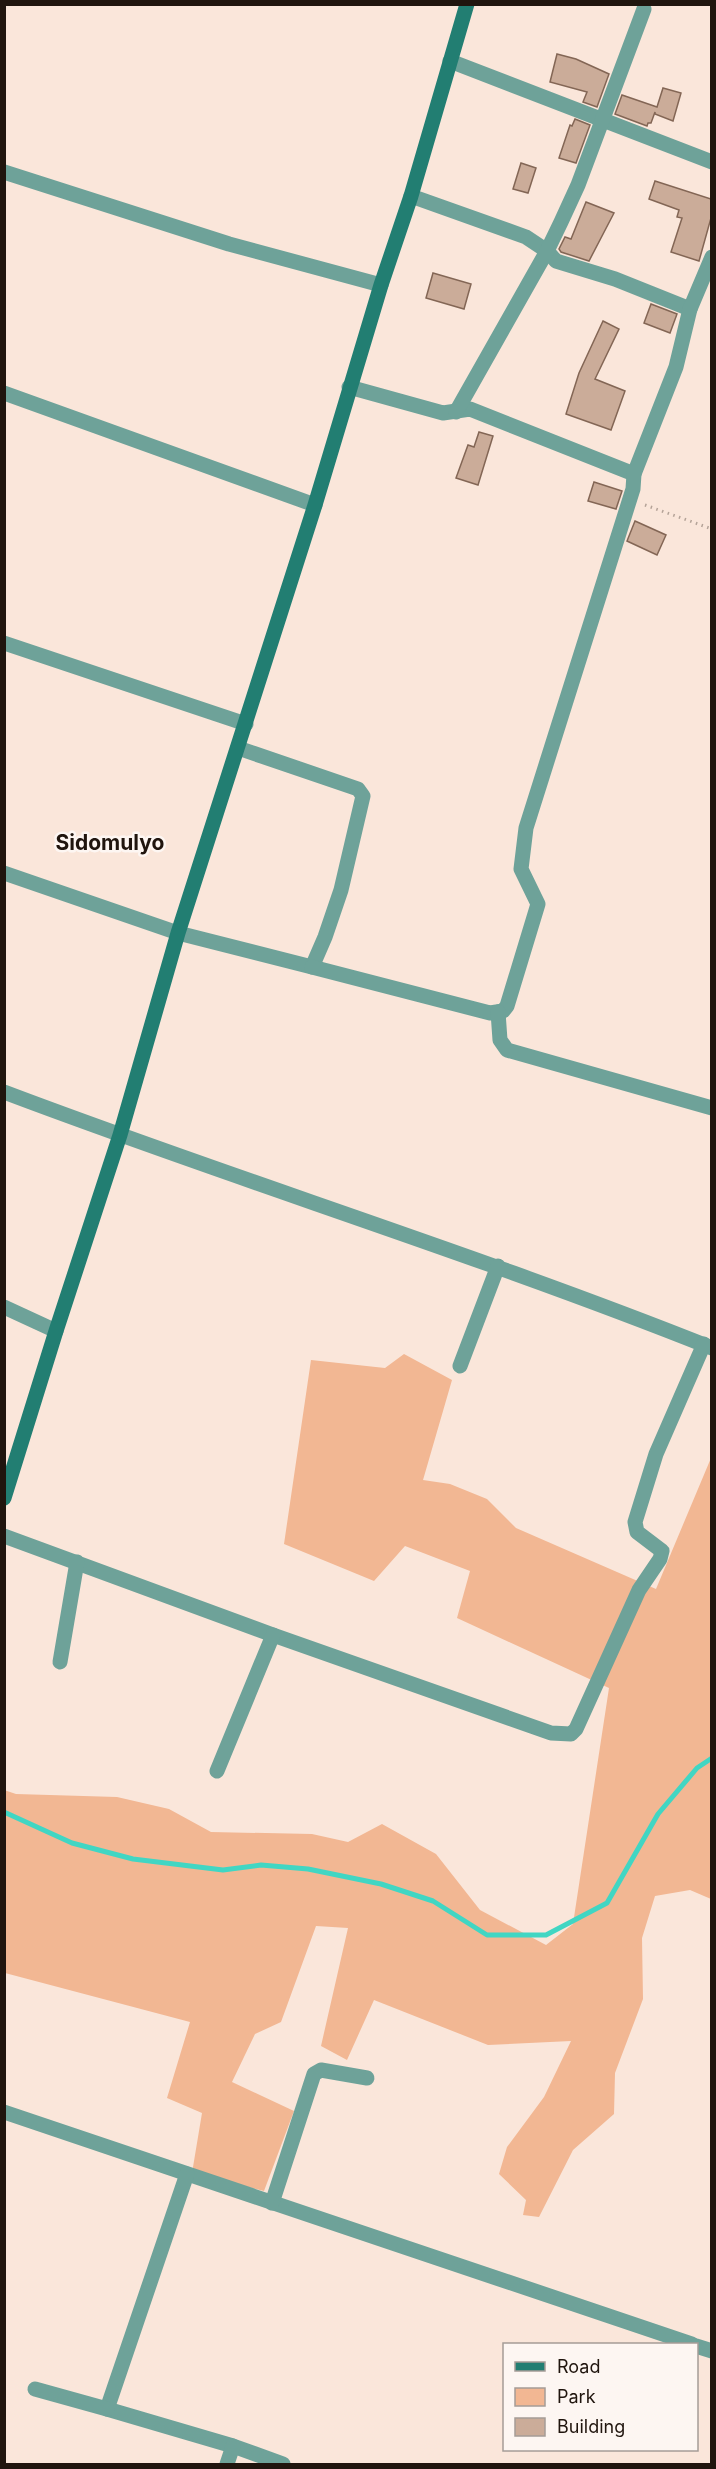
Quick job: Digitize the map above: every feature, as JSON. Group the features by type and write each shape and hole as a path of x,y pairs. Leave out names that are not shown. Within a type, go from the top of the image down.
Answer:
{"main road":[{"path":"4,1498 120,1136 178,933 315,505 349,387 411,196 467,4"}],"street":[{"path":"456,412 547,251 578,185 644,9"},
{"path":"450,61 711,162"},
{"path":"4,172 229,244 381,285"},
{"path":"411,196 526,237 547,251 556,261 615,279 690,309"},
{"path":"4,873 178,933 490,1013 503,1011 509,1001 537,910 536,897 521,869 526,828 633,489 634,474 676,368 690,309 711,257"},
{"path":"349,387 443,413 470,409 477,411 634,474"},
{"path":"4,393 315,505"},
{"path":"4,643 246,724"},
{"path":"238,748 358,789 363,796 341,890 312,967"},
{"path":"498,1012 500,1040 507,1050 711,1108"},
{"path":"4,1092 120,1136 498,1266 708,1346 656,1454 635,1522 638,1532 662,1551 660,1559 639,1590 576,1729 571,1734 551,1733 273,1635 4,1536"},
{"path":"460,1366 498,1266"},
{"path":"4,1307 56,1332"},
{"path":"60,1662 77,1562"},
{"path":"217,1771 273,1635"},
{"path":"272,2203 314,2074 321,2070 368,2078"},
{"path":"4,2112 689,2343"},
{"path":"107,2409 187,2174"},
{"path":"36,2389 233,2446 283,2464"},
{"path":"227,2464 233,2446"}],"path":[{"path":"629,500 711,529"}],"green space":[{"path":"404,1354 452,1380 423,1480 450,1484 487,1499 516,1528 656,1589 711,1458 711,1899 690,1890 655,1896 642,1938 643,1999 615,2073 614,2114 573,2150 539,2217 523,2215 526,2200 499,2174 507,2147 544,2097 571,2041 488,2045 374,2000 347,2060 321,2046 348,1928 316,1926 281,2022 255,2034 232,2082 294,2111 264,2191 192,2173 202,2113 167,2098 190,2022 5,1973 4,1790 16,1794 117,1797 169,1809 211,1832 312,1834 348,1842 382,1824 436,1854 480,1910 546,1945 573,1924 609,1688 457,1618 470,1571 405,1546 374,1581 284,1544 311,1360 385,1368"}],"building":[{"path":"557,54 576,59 609,74 597,107 583,102 587,92 550,82"},
{"path":"663,88 681,93 673,121 655,112 651,123 647,126 615,114 622,95 657,107"},
{"path":"575,119 590,125 576,163 559,158 570,125 572,126"},
{"path":"521,163 536,168 528,193 513,189"},
{"path":"655,181 711,199 711,218 699,261 671,252 682,218 677,217 679,210 649,199"},
{"path":"586,202 614,213 589,261 561,252 559,249 565,237 571,239"},
{"path":"433,273 471,284 464,309 426,298"},
{"path":"651,304 677,314 670,333 644,323"},
{"path":"603,321 619,329 595,379 625,391 611,430 566,414 579,373"},
{"path":"479,432 493,436 478,485 456,478 468,445 474,447"},
{"path":"594,482 622,491 616,509 588,501"},
{"path":"635,521 666,535 657,555 627,541"}],"waterway":[{"path":"4,1812 72,1843 133,1859 223,1870 261,1865 308,1869 381,1884 433,1901 487,1935 546,1935 607,1903 658,1814 697,1768 712,1758"}],"district":[{"name":"Sidomulyo","path":"110,843"}]}
